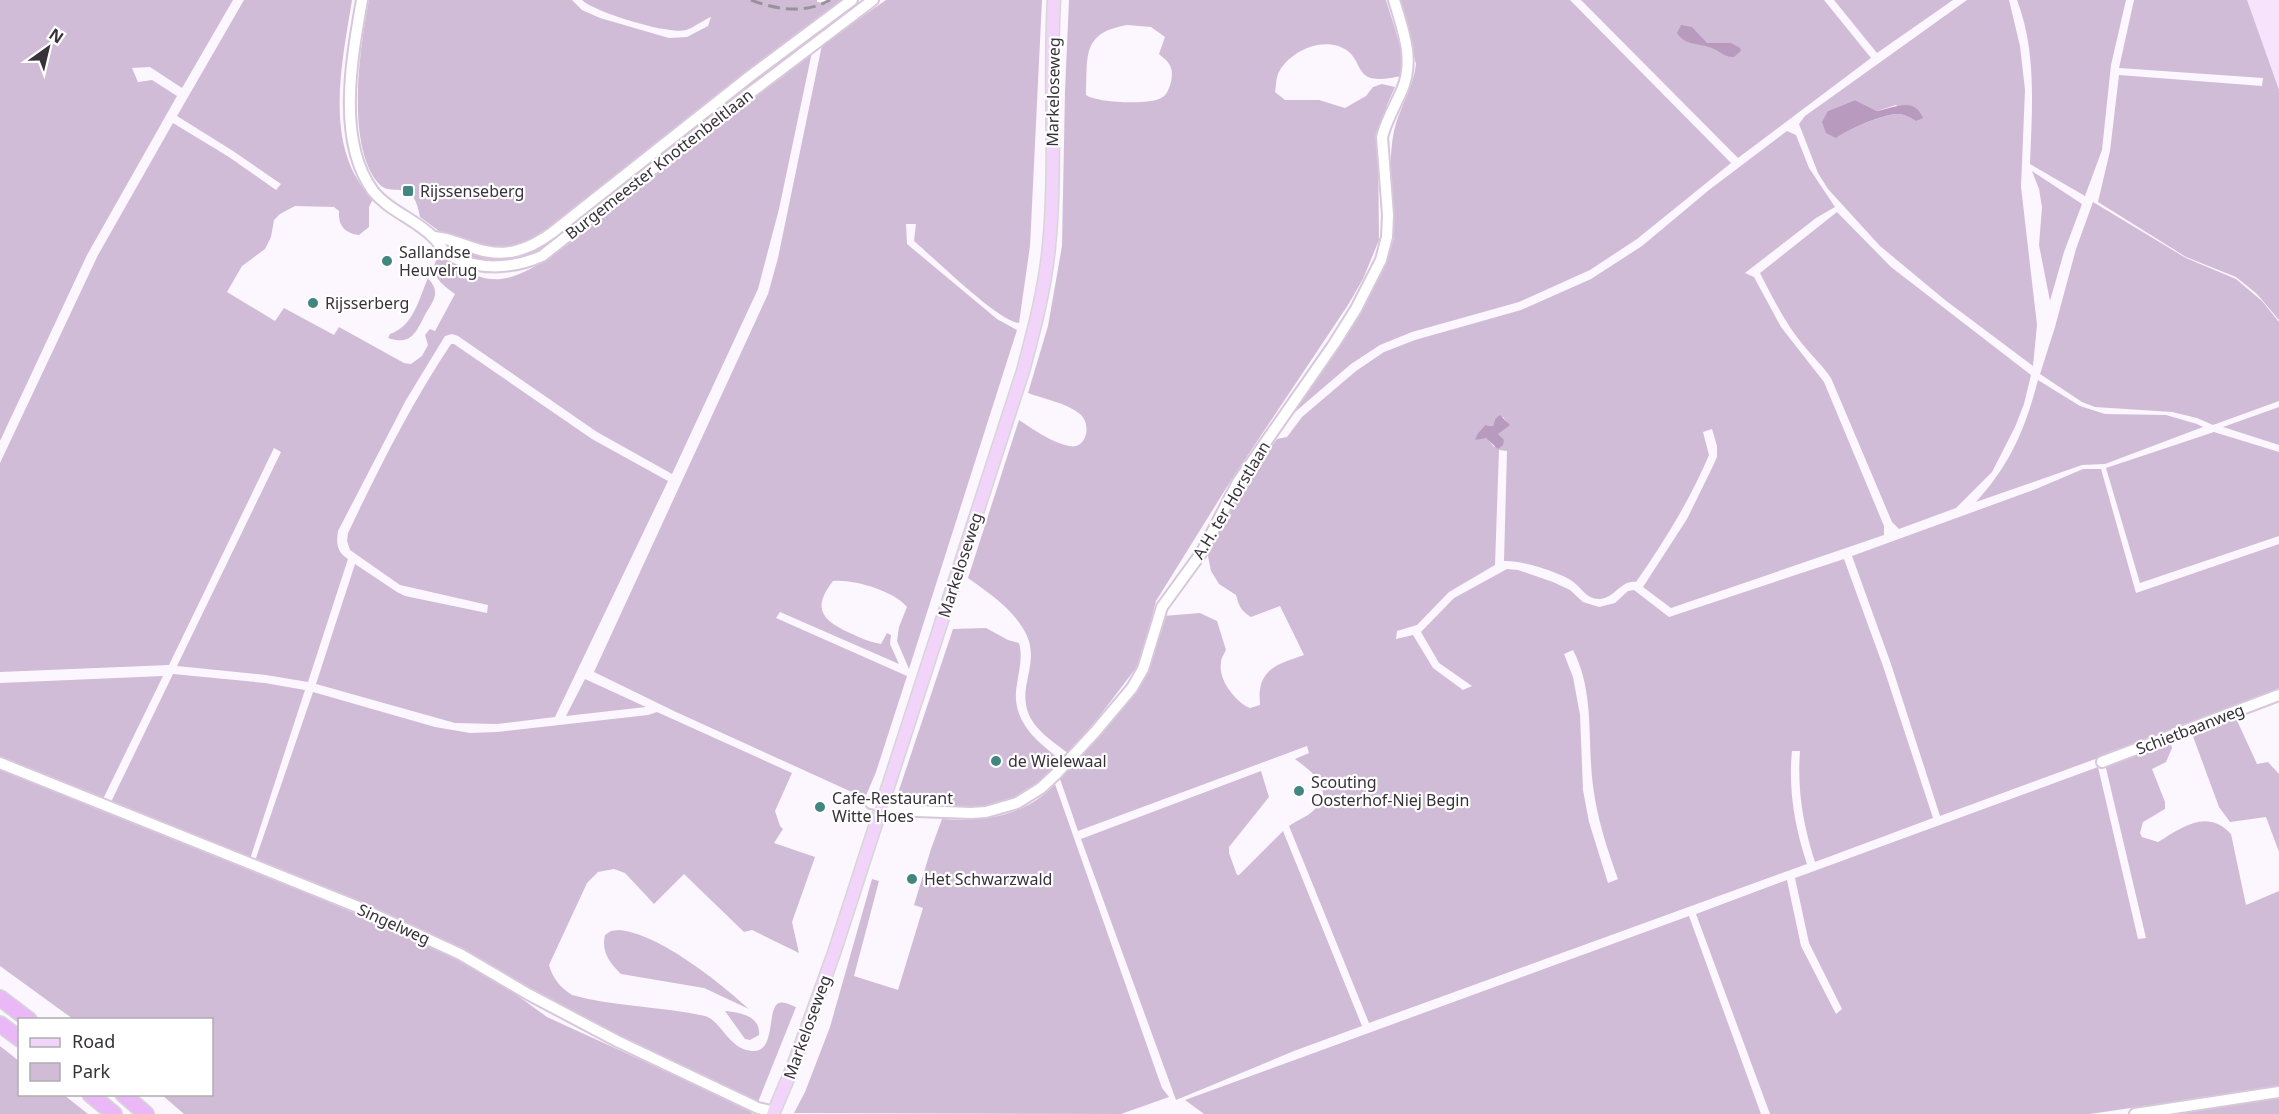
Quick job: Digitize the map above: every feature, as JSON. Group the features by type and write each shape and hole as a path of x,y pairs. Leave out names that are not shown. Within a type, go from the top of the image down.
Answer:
{"highway":[{"path":"0,998 26,1018"},
{"path":"0,1024 18,1038"},
{"path":"91,1096 114,1114"},
{"path":"124,1096 146,1114"}],"main road":[{"name":"Markeloseweg","path":"774,1113 819,998 876,804 1023,371 1043,292 1049,246 1052,187 1054,0"}],"street":[{"name":"Burgemeester Knottenbeltlaan","path":"362,0 352,69 350,107 353,145 360,170 374,192 434,237 444,252 467,261 497,267 522,264 542,256 873,0"},
{"name":"Burgemeester Knottenbeltlaan","path":"434,237 450,238 494,254 515,252 545,238 749,77 852,0"},
{"name":"A.H. ter Horstlaan","path":"876,804 917,811 971,813 986,812 1017,803 1041,788 1056,774 1095,732 1138,678 1151,648 1162,607 1202,552 1238,482 1334,344 1356,309 1381,260 1387,237 1388,215 1382,137 1385,125 1403,88 1409,64 1406,37 1394,0"},
{"path":"623,177 631,187"},
{"name":"Schietbaanweg","path":"2102,762 2279,695"},
{"name":"Singelweg","path":"0,763 358,907 460,954 528,994 617,1041 758,1108 774,1113"},
{"path":"2135,1114 2279,1092"}],"shaded area":[{"path":"2236,0 2279,0 2279,113"},
{"path":"1681,25 1692,27 1707,43 1731,43 1741,51 1731,57 1712,48 1688,42 1677,33"},
{"path":"1855,100 1877,111 1909,105 1915,107 1923,118 1916,121 1908,116 1892,114 1866,123 1836,138 1826,133 1822,122 1828,111"},
{"path":"1500,415 1510,425 1498,434 1504,440 1503,445 1498,449 1486,438 1475,440 1485,425 1493,426 1495,419"}],"green space":[{"path":"0,0 233,0 182,88 150,67 132,68 138,82 152,80 177,96 87,255 0,441"},
{"path":"244,0 352,0 341,77 341,131 347,156 357,179 373,199 369,207 369,227 359,235 343,228 339,211 334,207 295,206 274,220 271,237 265,249 242,266 227,292 275,321 284,308 334,335 339,327 404,363 411,364 422,356 428,345 425,335 430,329 435,331 455,294 444,286 435,272 434,266 440,253 461,268 483,278 501,279 515,276 531,268 583,233 741,105 812,52 779,209 758,289 672,474 597,432 458,336 452,334 445,336 406,400 338,531 338,547 348,559 308,682 266,675 177,666 281,452 274,448 169,665 0,672 0,463 98,255 173,123 229,157 276,190 281,184 177,116"},
{"path":"369,0 572,0 582,10 600,18 669,38 687,37 708,26 711,17 686,30 677,31 649,26 616,16 582,0 817,0 817,2 827,4 828,0 842,0 530,244 506,251 458,239 439,231 420,217 413,196 402,190 385,188 379,184 368,167 362,146 358,95 359,68"},
{"path":"886,0 1042,0 1030,246 1019,323 997,312 966,288 914,241 916,224 906,224 907,244 997,319 1017,330 909,669 897,641 899,627 907,607 893,596 873,587 852,582 833,581 823,599 823,612 832,623 869,641 881,644 887,633 891,635 890,644 899,664 780,612 776,618 907,676 876,772 865,798 594,672 768,294 778,258 822,45"},
{"path":"1069,0 1386,0 1398,39 1403,69 1401,76 1384,79 1368,77 1349,52 1330,44 1309,47 1299,52 1283,65 1278,74 1275,92 1285,100 1319,100 1345,108 1366,96 1373,87 1382,84 1395,87 1387,105 1378,143 1379,240 1363,279 1348,305 1230,482 1156,601 1144,648 1136,668 1068,753 1041,732 1029,715 1025,695 1031,653 1022,627 1001,603 968,578 1019,420 1049,439 1069,446 1080,444 1087,430 1084,418 1075,410 1028,393 1048,326 1062,246","holes":["1127,25 1151,27 1165,37 1159,54 1168,63 1172,73 1165,95 1146,102 1101,100 1086,95 1088,58 1094,40 1101,34"]},
{"path":"1399,0 1570,0 1731,163 1637,239 1590,270 1519,302 1412,332 1380,345 1351,364 1295,412 1372,291 1386,264 1394,238 1392,144 1396,122 1415,73 1416,64"},
{"path":"1581,0 1824,0 1871,58 1738,158"},
{"path":"1834,0 1953,0 1877,53"},
{"path":"1967,0 2009,0 2020,46 2025,90 2021,187 2037,325 2033,366 1945,300 1880,246 1828,189 1818,173 1799,124 1805,116","holes":["1855,100 1877,111 1896,105 1916,121 1908,116 1892,114 1867,122 1836,137 1828,111"]},
{"path":"2017,0 2126,0 2111,65 2102,150 2085,196 2030,164 2032,81 2028,40"},
{"path":"2134,0 2247,0 2279,90 2279,320 2257,294 2236,277 2186,257 2098,202 2110,151 2119,75 2262,86 2263,78 2119,68"},
{"path":"1787,131 1796,135 1809,168 1835,207 1816,218 1745,273 1754,277 1781,327 1824,382 1884,526 1884,535 1671,608 1643,587 1687,519 1717,457 1717,446 1712,429 1703,432 1709,455 1694,488 1636,582 1626,584 1605,598 1594,598 1587,595 1572,581 1558,574 1540,567 1504,561 1507,451 1499,450 1495,565 1449,592 1417,625 1397,631 1396,639 1413,635 1433,668 1463,690 1472,686 1439,663 1421,632 1454,598 1507,569 1518,570 1553,582 1570,590 1583,602 1599,607 1615,603 1628,591 1634,590 1669,617 1844,559 1883,666 1933,818 1815,862 1802,807 1799,779 1800,751 1792,751 1791,780 1794,808 1807,864 1369,1023 1289,826 1313,811 1323,795 1322,788 1314,775 1295,759 1309,753 1307,746 1078,831 1060,779 1136,687 1163,616 1200,613 1217,621 1226,650 1221,661 1222,676 1234,696 1250,708 1260,705 1262,682 1270,670 1304,655 1280,606 1251,617 1248,615 1241,608 1236,595 1219,584 1211,571 1207,551 1242,484 1277,439 1287,437 1302,417 1356,371 1384,352 1415,340 1521,310 1591,279 1642,246 1709,190","holes":["1503,417 1507,422 1498,434 1494,447 1488,439 1478,433 1485,425 1493,426 1495,419","1573,650 1585,683 1591,768 1597,810 1618,879 1608,883 1589,822 1583,790 1580,715 1573,677 1564,654"]},
{"path":"2032,171 2082,204 2064,252 2050,301 2039,245 2042,207 2039,189"},
{"path":"620,182 626,188 528,260 496,263 470,259 446,250 444,242 513,255"},
{"path":"2093,202 2186,258 2236,279 2262,301 2279,322 2279,401 2213,425 2197,418 2172,412 2095,407 2082,402 2040,374 2076,249"},
{"path":"1837,212 1891,267 2031,375 2024,404 2015,427 1992,472 1956,508 1899,529 1892,522 1831,378 1791,329 1760,273"},
{"path":"428,278 435,295 416,331 408,339 388,338 390,334 405,325 410,318"},
{"path":"451,344 592,439 668,481 555,717 497,724 455,723 316,684 355,564 405,596 487,613 488,605 400,585 350,550 347,541 348,533 396,437"},
{"path":"2038,380 2080,406 2105,414 2166,415 2203,427 2105,464 2082,465 1976,502 2008,459 2022,430"},
{"path":"2279,407 2279,445 2223,427"},
{"path":"2214,432 2279,452 2279,536 2140,583 2106,468"},
{"path":"2083,469 2101,469 2136,593 2279,544 2279,688 2139,743 1940,816 1891,664 1852,556 2036,489"},
{"path":"986,628 1008,640 1019,643 1021,658 1017,684 1017,708 1021,719 1034,737 1061,760 1026,793 1007,803 992,807 942,806 897,796 953,629"},
{"path":"173,674 265,683 305,690 250,859 111,802"},
{"path":"163,676 103,799 0,759 0,683"},
{"path":"585,679 646,707 566,716"},
{"path":"313,692 435,727 470,733 497,732 648,715 657,712 792,773 775,811 783,829 774,843 815,857 792,922 799,953 752,930 744,932 684,874 654,904 625,873 614,869 598,872 587,883 549,965 558,982 572,995 705,1016 716,1023 737,1045 752,1051 760,1050 765,1045 775,1007 779,1003 788,1003 796,1007 758,1102 598,1028 546,1001 462,948 255,861"},
{"path":"2234,714 2257,764 2268,762 2279,774 2279,852 2266,817 2230,822 2219,807 2191,731"},
{"path":"2170,739 2172,748 2166,762 2152,769 2165,802 2165,809 2143,822 2140,833 2142,837 2158,842 2185,826 2203,821 2212,822 2222,826 2231,834 2246,905 2279,891 2279,1086 2090,1114 1770,1114 1696,914 1787,880 1801,946 1836,1014 1842,1009 1809,943 1795,878 2098,767 2138,939 2146,938 2105,764"},
{"path":"0,769 173,837 457,956 485,972 547,1017 746,1108 753,1114 184,1114 163,1096 213,1096 213,1018 72,1018 0,966"},
{"path":"1261,771 1269,797 1229,847 1237,875 1283,831 1362,1026 1294,1051 1176,1100 1081,839"},
{"path":"1055,784 1162,1088 1169,1097 1121,1114 794,1113 805,1092 830,1027 872,879 879,881 854,976 898,990 923,908 914,905 942,819 973,819 1003,815 1031,803"},
{"path":"1689,916 1761,1114 1204,1114 1185,1100"},
{"path":"619,930 635,933 670,950 705,973 749,1009 704,988 621,974 610,961 604,947 605,935"},
{"path":"725,1011 736,1012 753,1019 759,1029 759,1035 750,1040 745,1039"},
{"path":"0,1046 18,1060 18,1096 65,1096 88,1114 0,1114"},
{"path":"2279,1095 2279,1114 2145,1114"}],"railway":[{"path":"751,0 791,9 811,7 830,0"}],"place":[{"name":"Rijssenseberg","path":"408,191"},
{"name":"Sallandse Heuvelrug","path":"387,261"},
{"name":"Rijsserberg","path":"313,303"},
{"name":"de Wielewaal","path":"996,761"},
{"name":"Scouting Oosterhof-Niej Begin","path":"1299,791"},
{"name":"Cafe-Restaurant Witte Hoes","path":"820,807"},
{"name":"Het Schwarzwald","path":"912,879"}]}
